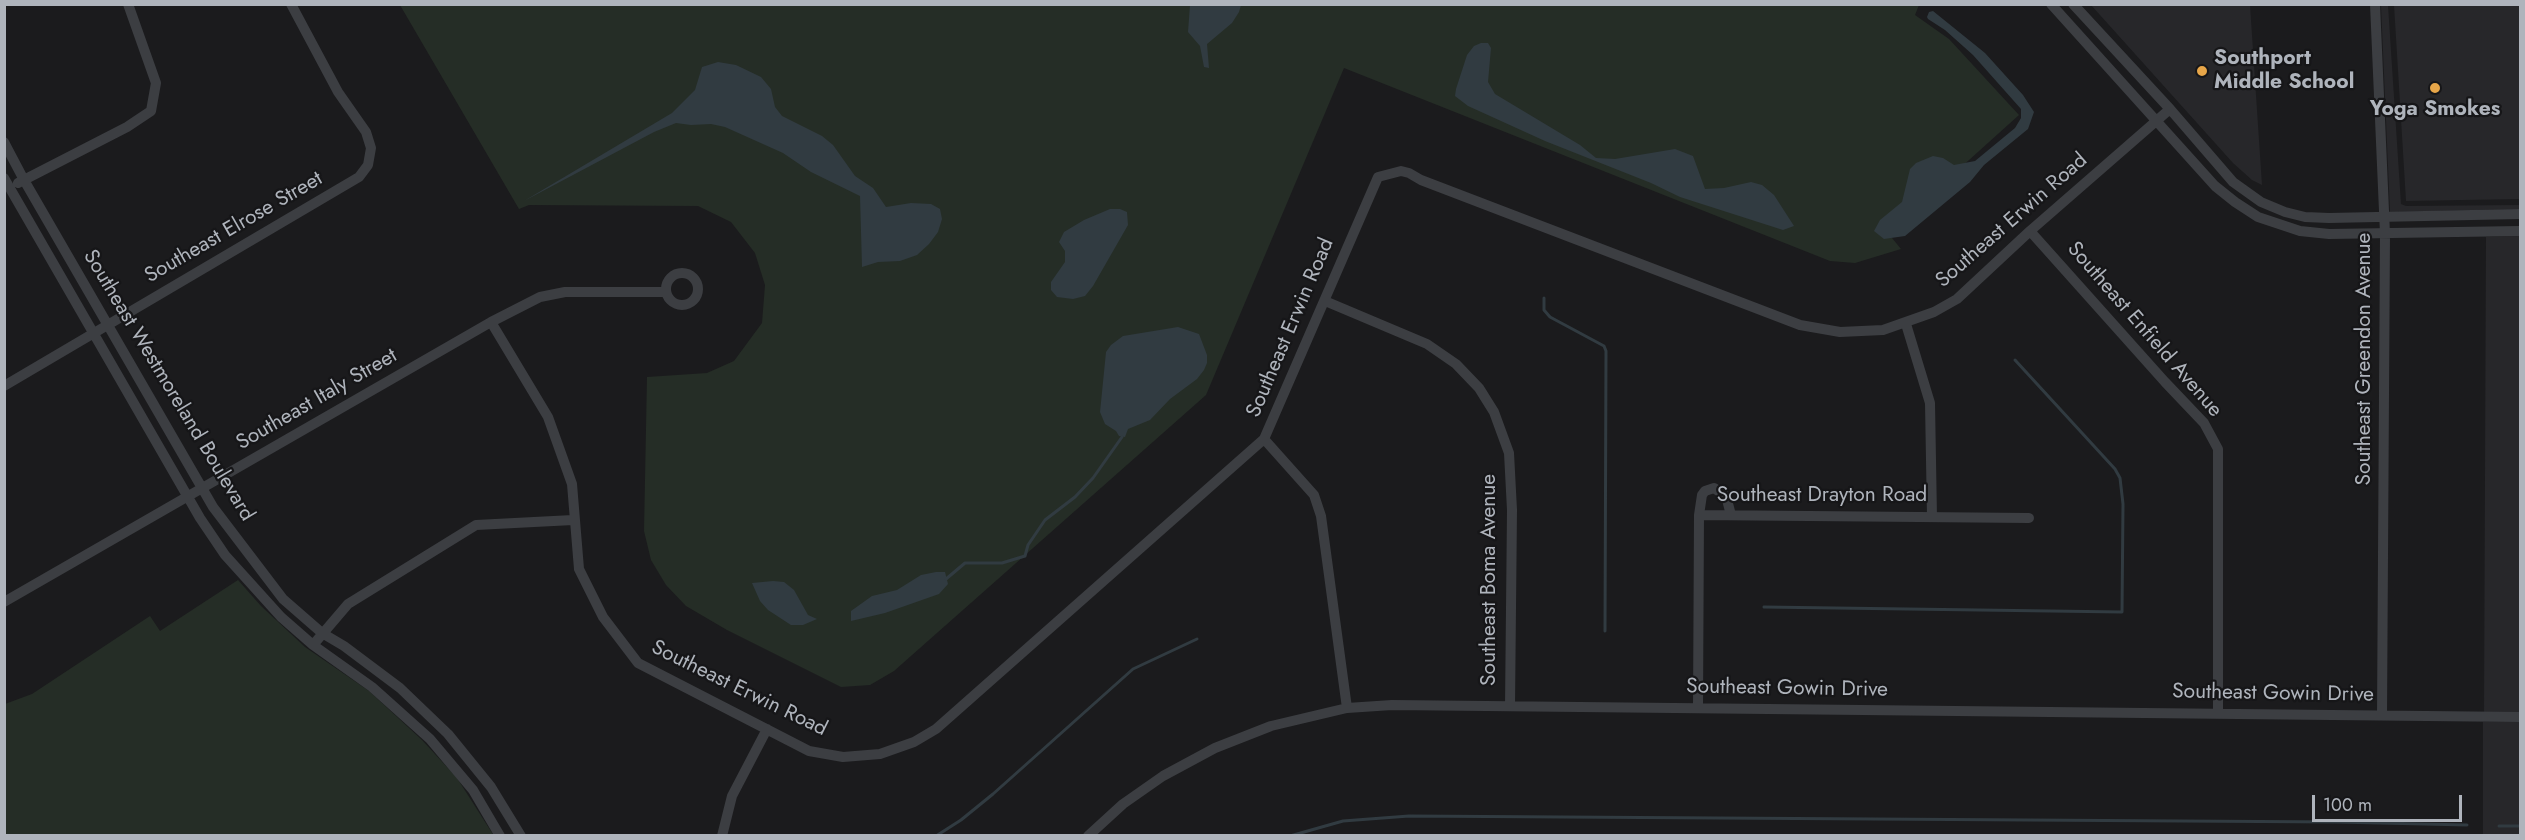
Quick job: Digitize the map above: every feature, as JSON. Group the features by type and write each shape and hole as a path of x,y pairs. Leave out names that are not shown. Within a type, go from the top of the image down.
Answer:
{"street":[{"path":"6,185 24,180 127,127 151,111 156,83 128,4"},
{"name":"Southeast Elrose Street","path":"4,386 359,177 368,165 371,148 366,132 338,92 291,4"},
{"path":"2051,4 2155,122 2216,186 2258,217 2300,231 2385,234 2520,231"},
{"path":"2073,4 2170,109 2233,182 2261,202 2305,217 2520,214"},
{"name":"Southeast Greendon Avenue","path":"2375,4 2385,217 2382,715"},
{"name":"Southeast Erwin Road","path":"491,322 548,417 572,484 573,520 579,569 603,617 638,663 809,751 843,757 880,754 914,742 936,729 1264,439 1378,177 1401,171 1800,325 1840,332 1883,330 1906,324 1934,312 1957,298 2170,109"},
{"name":"Southeast Westmoreland Boulevard","path":"4,142 213,507 283,599 322,633 344,646 400,688 441,727 491,787 520,836"},
{"name":"Southeast Westmoreland Boulevard","path":"6,185 210,533 273,610 313,645 372,687 430,739 468,782 500,836"},
{"name":"Southeast Enfield Avenue","path":"2030,231 2164,382 2204,423 2218,449 2218,713"},
{"name":"Southeast Italy Street","path":"4,602 491,322 540,297 565,292 666,292"},
{"name":"Southeast Boma Avenue","path":"1325,301 1427,344 1456,364 1479,388 1494,412 1509,453 1512,510 1510,706"},
{"path":"1906,324 1930,403 1932,517"},
{"path":"1264,439 1314,495 1321,516 1347,708"},
{"path":"1699,515 1702,495 1705,491 1714,488 1726,496 1731,515"},
{"name":"Southeast Drayton Road","path":"1698,708 1699,515 2029,518"},
{"path":"313,645 348,604 476,525 573,520"},
{"name":"Southeast Gowin Drive","path":"1088,836 1123,804 1163,776 1215,748 1270,726 1347,708 1392,705 2520,717"},
{"path":"430,739 441,727"},
{"path":"722,836 732,796 766,729"}],"shaded area":[{"path":"400,5 1919,5 1915,15 1949,39 2019,115 1888,233 1901,249 1855,263 1830,261 1344,68 1206,395 894,671 870,685 841,687 727,630 686,606 666,585 651,560 644,531 647,377 707,373 734,361 762,323 765,285 755,253 731,222 698,206 529,205 519,209"},
{"path":"1190,5 1241,5 1232,23 1207,44 1209,68 1204,67 1200,46 1188,32"},
{"name":"Southport Middle School","path":"2091,5 2250,5 2262,185 2252,180 2233,163"},
{"path":"2381,5 2388,5 2401,204 2406,206 2520,205 2520,209 2390,212"},
{"path":"2394,5 2520,5 2520,199 2406,201"},
{"path":"1933,11 1985,53 2023,95 2034,112 2028,129 1984,165 1970,182 1905,236 1884,239 1874,231 1880,220 1902,202 1910,169 1916,163 1933,156 1943,158 1954,165 1975,161 2015,128 2021,118 2021,109 1973,55 1945,30 1928,19 1929,12"},
{"path":"1488,43 1491,48 1488,82 1495,94 1580,145 1596,158 1615,159 1675,149 1693,156 1705,189 1724,188 1751,182 1762,185 1774,195 1794,226 1783,230 1680,197 1468,106 1455,96 1456,89 1467,55 1474,46"},
{"path":"718,62 736,65 761,77 771,89 775,107 782,116 822,136 833,145 855,176 873,188 886,207 911,203 931,204 940,209 942,219 938,232 929,244 917,255 900,261 878,262 862,267 860,196 811,172 783,153 725,127 711,124 676,123 654,132 524,201 672,113 695,90 702,67"},
{"path":"1110,209 1127,212 1128,225 1093,286 1085,296 1073,299 1057,297 1051,290 1051,282 1065,262 1065,251 1059,242 1064,232"},
{"path":"2520,236 2520,712 2484,712 2486,237"},
{"path":"1178,327 1199,334 1207,355 1204,370 1197,379 1170,399 1150,420 1128,429 1125,437 1119,436 1116,431 1105,424 1100,412 1106,352 1123,336"},
{"path":"945,572 948,584 939,594 885,613 851,621 851,611 872,596 897,590 921,575"},
{"path":"238,580 261,606 305,647 369,691 422,740 457,778 494,836 5,836 5,704 32,694 150,616 160,631"},
{"path":"784,582 794,590 808,615 817,619 803,625 791,625 768,610 760,601 752,583"},
{"path":"2483,722 2520,722 2520,835 2483,836"}],"waterway":[{"path":"1544,298 1544,310 1550,317 1604,346 1606,351 1605,631"},
{"path":"1764,607 2122,612 2123,504 2120,478 2115,469 2015,360"},
{"path":"946,579 965,563 1002,563 1025,556 1028,545 1045,520 1075,497 1093,478 1122,437"},
{"path":"936,836 961,820 993,794 1133,669 1197,639"},
{"path":"1290,836 1343,821 1409,816 2337,822 2467,825"},
{"path":"2499,826 2520,826"}],"place":[{"name":"Southport Middle School","path":"2202,71"},
{"name":"Yoga Smokes","path":"2435,88"}]}
